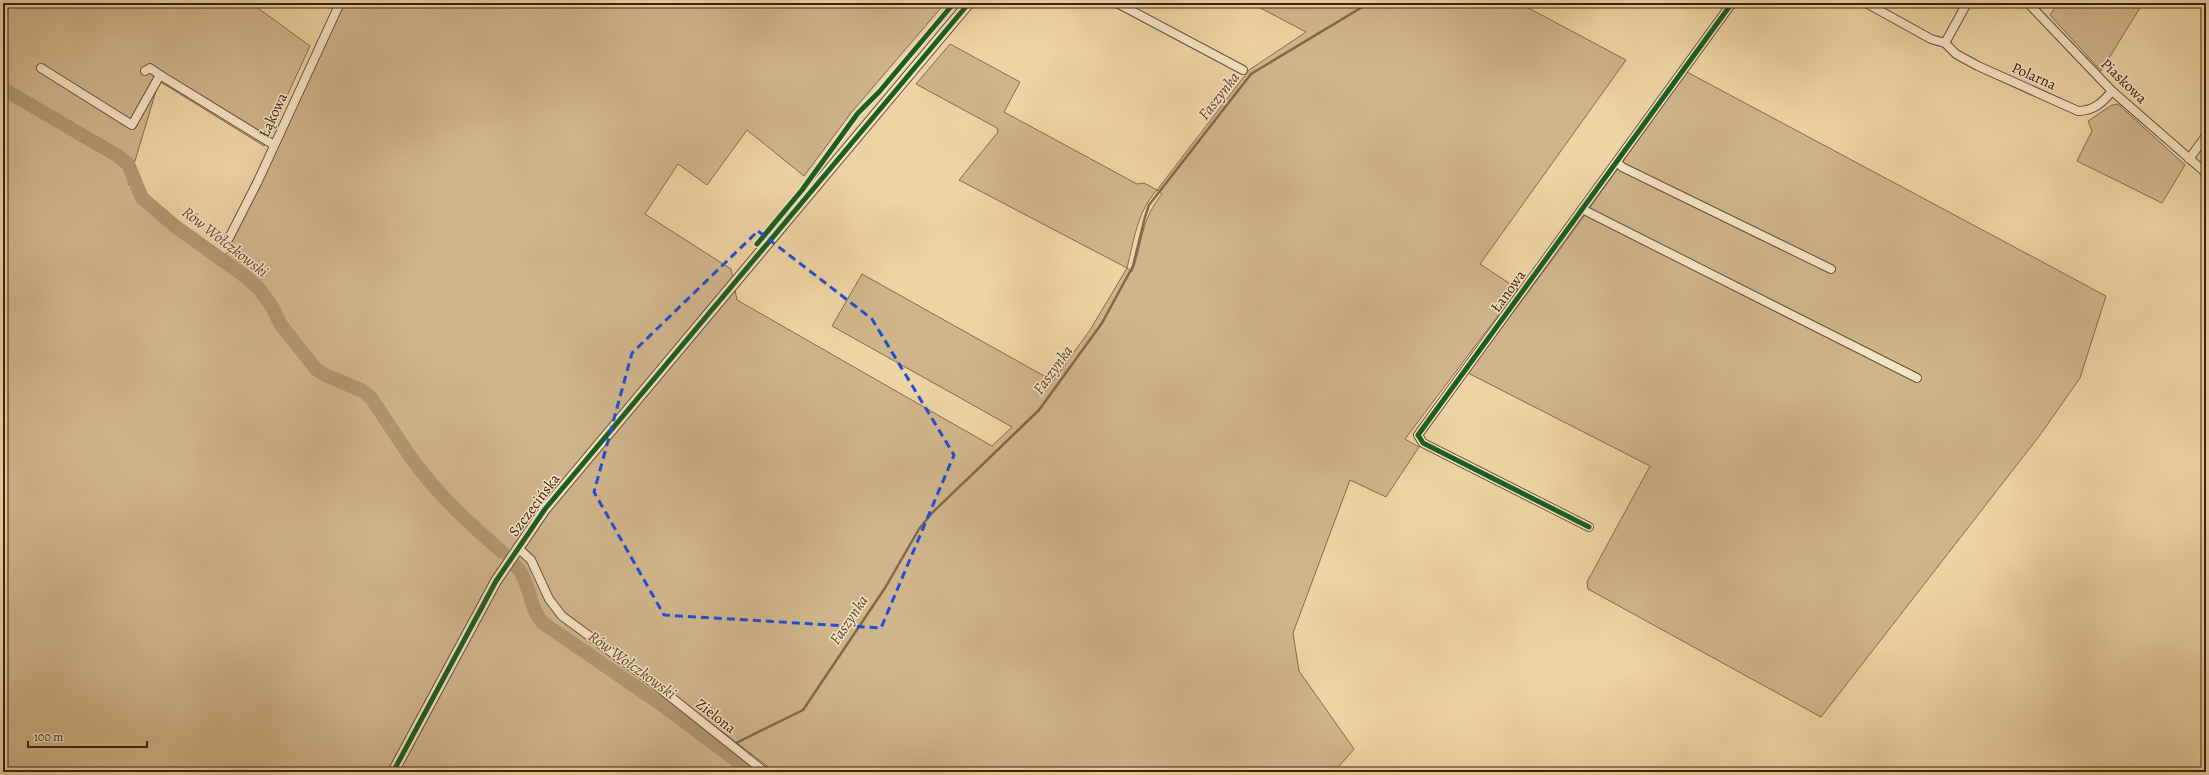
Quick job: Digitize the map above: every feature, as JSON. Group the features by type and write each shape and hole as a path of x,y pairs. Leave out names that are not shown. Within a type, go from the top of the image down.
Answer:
{"street":[{"name":"Łąkowa","path":"229,238 340,3"},
{"name":"Szczecińska","path":"393,772 478,613 518,548 572,474 969,3"},
{"path":"1117,3 1243,70"},
{"name":"Łanowa","path":"1590,527 1423,443 1418,435 1732,3"},
{"name":"Polarna","path":"1866,3 1931,39 1944,43 1956,54 1978,66 2078,111 2087,111 2097,106 2112,91"},
{"path":"1944,43 1967,3"},
{"name":"Piaskowa","path":"2028,3 2112,91 2206,173"},
{"path":"41,68 132,125 160,74"},
{"path":"145,71 150,68 274,145"},
{"path":"2189,159 2206,136"},
{"path":"1617,162 1622,167 1832,269"},
{"path":"1582,209 1917,378"},
{"name":"Zielona","path":"518,548 531,560 549,599 562,616 652,682 765,772"}],"highlighted area":[{"path":"758,231 872,319 954,455 881,628 664,615 594,492 632,353"}],"shaded area":[{"path":"3,3 251,3 310,46 264,146 159,81 128,184 158,208 226,255 342,3 945,3 851,113 804,176 747,130 707,185 678,164 645,214 731,269 737,300 992,446 1012,427 832,326 862,274 1053,381 1090,330 1127,268 1132,272 1146,223 1150,213 1162,194 1157,190 1249,70 1306,32 1251,3 1519,3 1626,60 1480,264 1518,289 1405,439 1419,447 1386,497 1350,480 1293,633 1299,671 1354,749 1334,772 775,772 683,702 678,711 757,772 3,772"},
{"path":"2058,3 2143,3 2101,71 2050,15"},
{"path":"950,44 1020,82 1004,112 1137,184 1144,183 1157,190 1145,208 1137,227 1127,268 959,180 998,132 997,128 916,84"},
{"path":"1687,72 2106,296 2080,378 2040,435 1821,717 1588,589 1587,582 1650,466 1468,373 1561,248"},
{"path":"2118,104 2185,165 2162,203 2077,161 2092,131 2088,121 2112,105"}],"waterway":[{"name":"Faszynka","path":"736,743 803,710 885,588 919,529 932,513 1039,410 1102,323 1133,266 1149,205 1251,74 1369,3"},
{"name":"Rów Wołczkowski","path":"3,89 118,156 128,164 142,198 176,227 246,277 260,290 272,307 281,325 316,369 325,375 363,391 371,398 412,459 432,484 466,519 502,552"},
{"name":"Rów Wołczkowski","path":"516,566 521,572 538,617 543,623 665,707 752,772"},
{"name":"Faszynka","path":"725,751 730,749"}],"cycle path":[{"path":"757,244 802,190 858,113 879,92 954,3"},
{"path":"393,772 496,581 545,509 969,3"},
{"path":"1589,527 1423,443 1418,435 1732,3"}]}
